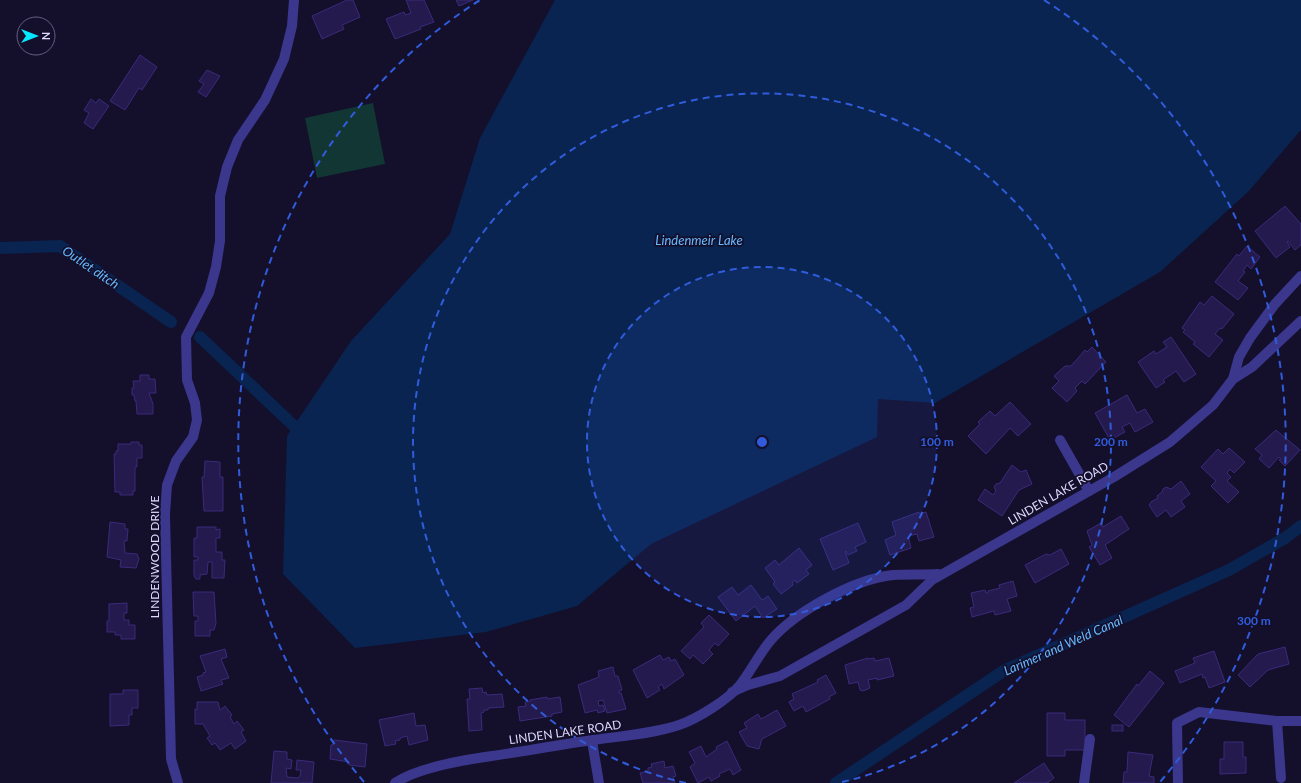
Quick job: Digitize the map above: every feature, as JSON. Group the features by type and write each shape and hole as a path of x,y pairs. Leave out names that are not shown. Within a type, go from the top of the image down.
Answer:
{"street":[{"name":"LINDENWOOD DRIVE","path":"170,783 171,763 165,514 167,485 176,461 193,437 198,420 195,403 187,380 186,337 209,293 216,267 220,241 220,196 227,167 238,140 265,100 284,59 292,26 294,0"},
{"name":"LINDEN LAKE ROAD","path":"1233,379 1239,357 1250,338 1274,304 1301,276"},
{"name":"LINDEN LAKE ROAD","path":"732,692 748,685 780,676 906,605 922,588 942,574 1089,491 1170,442 1213,406 1233,379 1252,367 1301,321"},
{"path":"1060,440 1089,491"},
{"name":"LINDEN LAKE ROAD","path":"395,783 443,764 630,736 680,724 709,709 732,692 740,684 752,665 779,631 805,612 833,595 868,581 892,575 942,574"},
{"path":"1178,783 1177,723 1199,712 1277,722 1301,721"},
{"path":"1277,722 1281,778"},
{"path":"1084,783 1090,739"},
{"path":"592,741 599,783"},
{"name":"LINDENWOOD DRIVE","path":"171,763 178,783"}],"green space":[{"path":"373,103 385,164 317,178 305,118"}],"water":[{"name":"Lindenmeir Lake","path":"555,0 1301,0 1301,130 1248,192 1160,272 935,403 878,399 877,437 651,544 577,606 486,632 355,648 283,574 287,436 351,341 450,234 480,138"}],"building":[{"path":"347,0 353,0 360,17 342,25 344,29 322,39 312,16"},
{"path":"406,0 424,0 434,22 420,27 421,29 395,39 386,19 404,12 405,15 411,13"},
{"path":"456,0 473,0 459,6"},
{"path":"140,55 157,67 142,90 139,88 125,110 110,101"},
{"path":"207,70 220,76 206,97 198,92 204,84 199,81"},
{"path":"91,99 96,103 99,99 109,106 93,129 84,123 89,113 84,110"},
{"path":"1285,206 1301,224 1301,245 1295,250 1288,241 1287,242 1290,247 1276,258 1255,231"},
{"path":"1247,246 1260,257 1251,269 1247,265 1243,271 1245,272 1238,281 1248,288 1238,300 1215,282 1237,254 1239,256"},
{"path":"1212,296 1234,314 1222,329 1220,328 1215,334 1223,340 1209,357 1193,344 1195,342 1183,332 1185,330 1182,328 1200,302 1204,305"},
{"path":"1171,337 1196,374 1184,382 1176,371 1163,380 1165,382 1156,388 1138,362 1154,351 1156,354 1167,347 1163,342"},
{"path":"1092,347 1106,362 1085,384 1082,381 1075,388 1077,391 1067,402 1052,388 1059,381 1054,376 1065,366 1071,366 1085,350 1087,352"},
{"path":"140,375 149,375 149,379 155,379 156,393 149,393 153,404 153,414 137,414 136,401 134,395 132,395 132,388 134,388 133,381 140,381"},
{"path":"1127,395 1137,413 1145,409 1153,422 1135,432 1130,423 1122,427 1125,432 1110,440 1095,413"},
{"path":"1010,402 1031,424 1018,436 1010,428 986,454 968,436 980,424 978,422 990,411 995,416"},
{"path":"1276,430 1300,450 1285,466 1279,460 1281,459 1279,457 1269,468 1259,459 1262,455 1255,449"},
{"path":"131,442 139,442 139,445 142,445 142,458 137,458 137,467 135,467 135,491 133,491 133,495 120,495 120,492 115,492 114,454 118,451 118,444 131,444"},
{"path":"1229,448 1245,462 1234,473 1230,469 1227,473 1231,477 1227,481 1239,492 1228,503 1211,486 1216,481 1201,467 1218,449 1223,454"},
{"path":"205,461 220,462 220,477 223,477 223,511 204,511 202,477 204,477"},
{"path":"1012,465 1021,472 1026,470 1032,484 1019,490 1002,516 978,500 985,489 993,495 996,491 994,487 996,484 1000,483"},
{"path":"1181,481 1190,494 1181,501 1185,507 1171,517 1166,510 1157,517 1149,505 1151,502 1158,498 1157,496 1163,489 1166,487 1171,489"},
{"path":"919,512 919,514 926,512 934,537 919,541 917,534 908,536 911,548 890,555 885,540 896,535 892,522"},
{"path":"1121,516 1129,529 1105,545 1112,558 1100,565 1089,547 1092,545 1087,531 1101,523 1103,527"},
{"path":"110,522 125,524 125,529 128,529 127,541 124,541 125,553 137,554 139,559 136,568 120,567 121,560 107,557"},
{"path":"858,523 866,542 855,547 857,551 848,555 846,551 845,552 849,563 833,570 820,539"},
{"path":"197,527 216,527 216,530 220,529 220,538 216,538 216,552 222,552 222,560 225,560 224,578 212,578 212,562 208,562 207,574 200,575 200,579 196,579 194,576 194,560 198,560 198,557 194,557 194,538 197,538"},
{"path":"799,548 812,565 806,570 809,574 797,583 795,580 792,583 793,585 781,594 773,584 775,582 765,568 775,560 779,565"},
{"path":"1061,549 1069,564 1035,583 1025,565 1046,554 1050,555"},
{"path":"1013,581 1017,596 1007,599 1011,611 995,615 994,611 972,617 970,608 974,607 971,593 985,590 986,593 988,593 988,591 1000,588 999,585"},
{"path":"751,585 762,600 768,596 777,609 763,618 755,606 736,621 718,597 732,587 738,595"},
{"path":"193,592 214,592 216,623 214,630 210,630 210,636 195,636 195,621 198,621 198,616 194,616"},
{"path":"127,603 127,613 124,613 124,620 129,620 129,625 135,625 135,639 121,639 121,635 115,635 115,632 107,632 107,621 109,621 109,604"},
{"path":"709,615 729,634 718,646 715,643 709,650 713,654 703,664 693,655 690,659 681,651 704,627 701,623"},
{"path":"1285,647 1289,664 1268,670 1250,687 1238,675 1258,654"},
{"path":"225,649 227,657 221,659 229,678 221,680 223,684 201,691 197,677 206,672 200,656"},
{"path":"1214,651 1225,682 1209,688 1205,677 1203,678 1202,674 1180,683 1175,671 1195,663 1193,658"},
{"path":"660,655 663,660 669,657 671,661 675,659 684,675 664,689 662,684 658,687 660,690 647,698 633,670"},
{"path":"868,658 874,658 875,661 889,658 894,676 877,680 877,678 868,680 870,688 863,691 860,690 858,682 849,684 845,665"},
{"path":"613,667 615,676 618,676 622,690 619,691 619,693 621,693 626,709 607,713 603,700 598,701 599,706 603,705 605,711 598,713 597,710 585,713 578,685 599,677 598,671"},
{"path":"1150,671 1164,683 1129,727 1114,715 1137,684 1138,686"},
{"path":"826,675 836,693 829,697 830,699 806,712 803,706 794,711 789,702 794,699 792,694 818,682 817,680"},
{"path":"482,688 483,693 486,692 487,695 502,694 504,707 488,708 488,710 484,710 484,712 481,713 482,730 469,731 467,699 470,699 469,689"},
{"path":"123,690 138,690 138,708 132,708 132,715 129,715 129,725 110,726 110,694 123,694"},
{"path":"547,697 547,699 560,697 562,712 552,714 552,716 520,721 518,707 526,706 525,702 531,701 530,700"},
{"path":"197,702 218,702 220,710 225,706 232,715 230,717 234,724 237,721 244,730 241,732 246,741 235,749 231,743 220,750 215,743 212,745 207,738 210,736 203,724 195,724 195,709 197,710"},
{"path":"777,710 786,726 762,739 759,749 747,746 739,732 747,728 744,723 758,714 761,719"},
{"path":"414,713 416,726 425,725 428,740 409,745 407,736 395,741 396,744 385,746 379,720"},
{"path":"1047,713 1065,713 1065,720 1085,720 1085,750 1065,750 1065,756 1047,756"},
{"path":"1112,725 1123,725 1123,731 1112,731"},
{"path":"334,740 367,744 365,767 349,765 349,762 330,759 331,745 333,745"},
{"path":"727,741 741,770 733,775 730,769 719,774 720,776 711,781 709,777 698,783 690,767 695,763 689,752 701,746 706,757 717,749 716,747"},
{"path":"1224,742 1243,742 1243,757 1246,757 1246,773 1220,774 1220,759 1224,759"},
{"path":"274,751 287,752 287,759 292,760 291,769 286,768 287,777 298,778 300,776 301,770 296,770 297,760 314,762 312,783 271,783"},
{"path":"1128,752 1153,755 1149,776 1154,777 1154,783 1123,783 1124,772 1127,772"},
{"path":"664,761 665,768 673,766 676,776 673,777 675,783 643,783 640,773 648,771 648,768 652,767 651,764"},
{"path":"1044,763 1054,778 1047,783 1014,783"}],"waterway":[{"name":"Outlet ditch","path":"0,248 60,246 171,322"},
{"name":"Outlet ditch","path":"200,337 294,426"},
{"name":"Larimer and Weld Canal","path":"836,783 1005,670 1229,570 1285,538 1301,526"}]}
